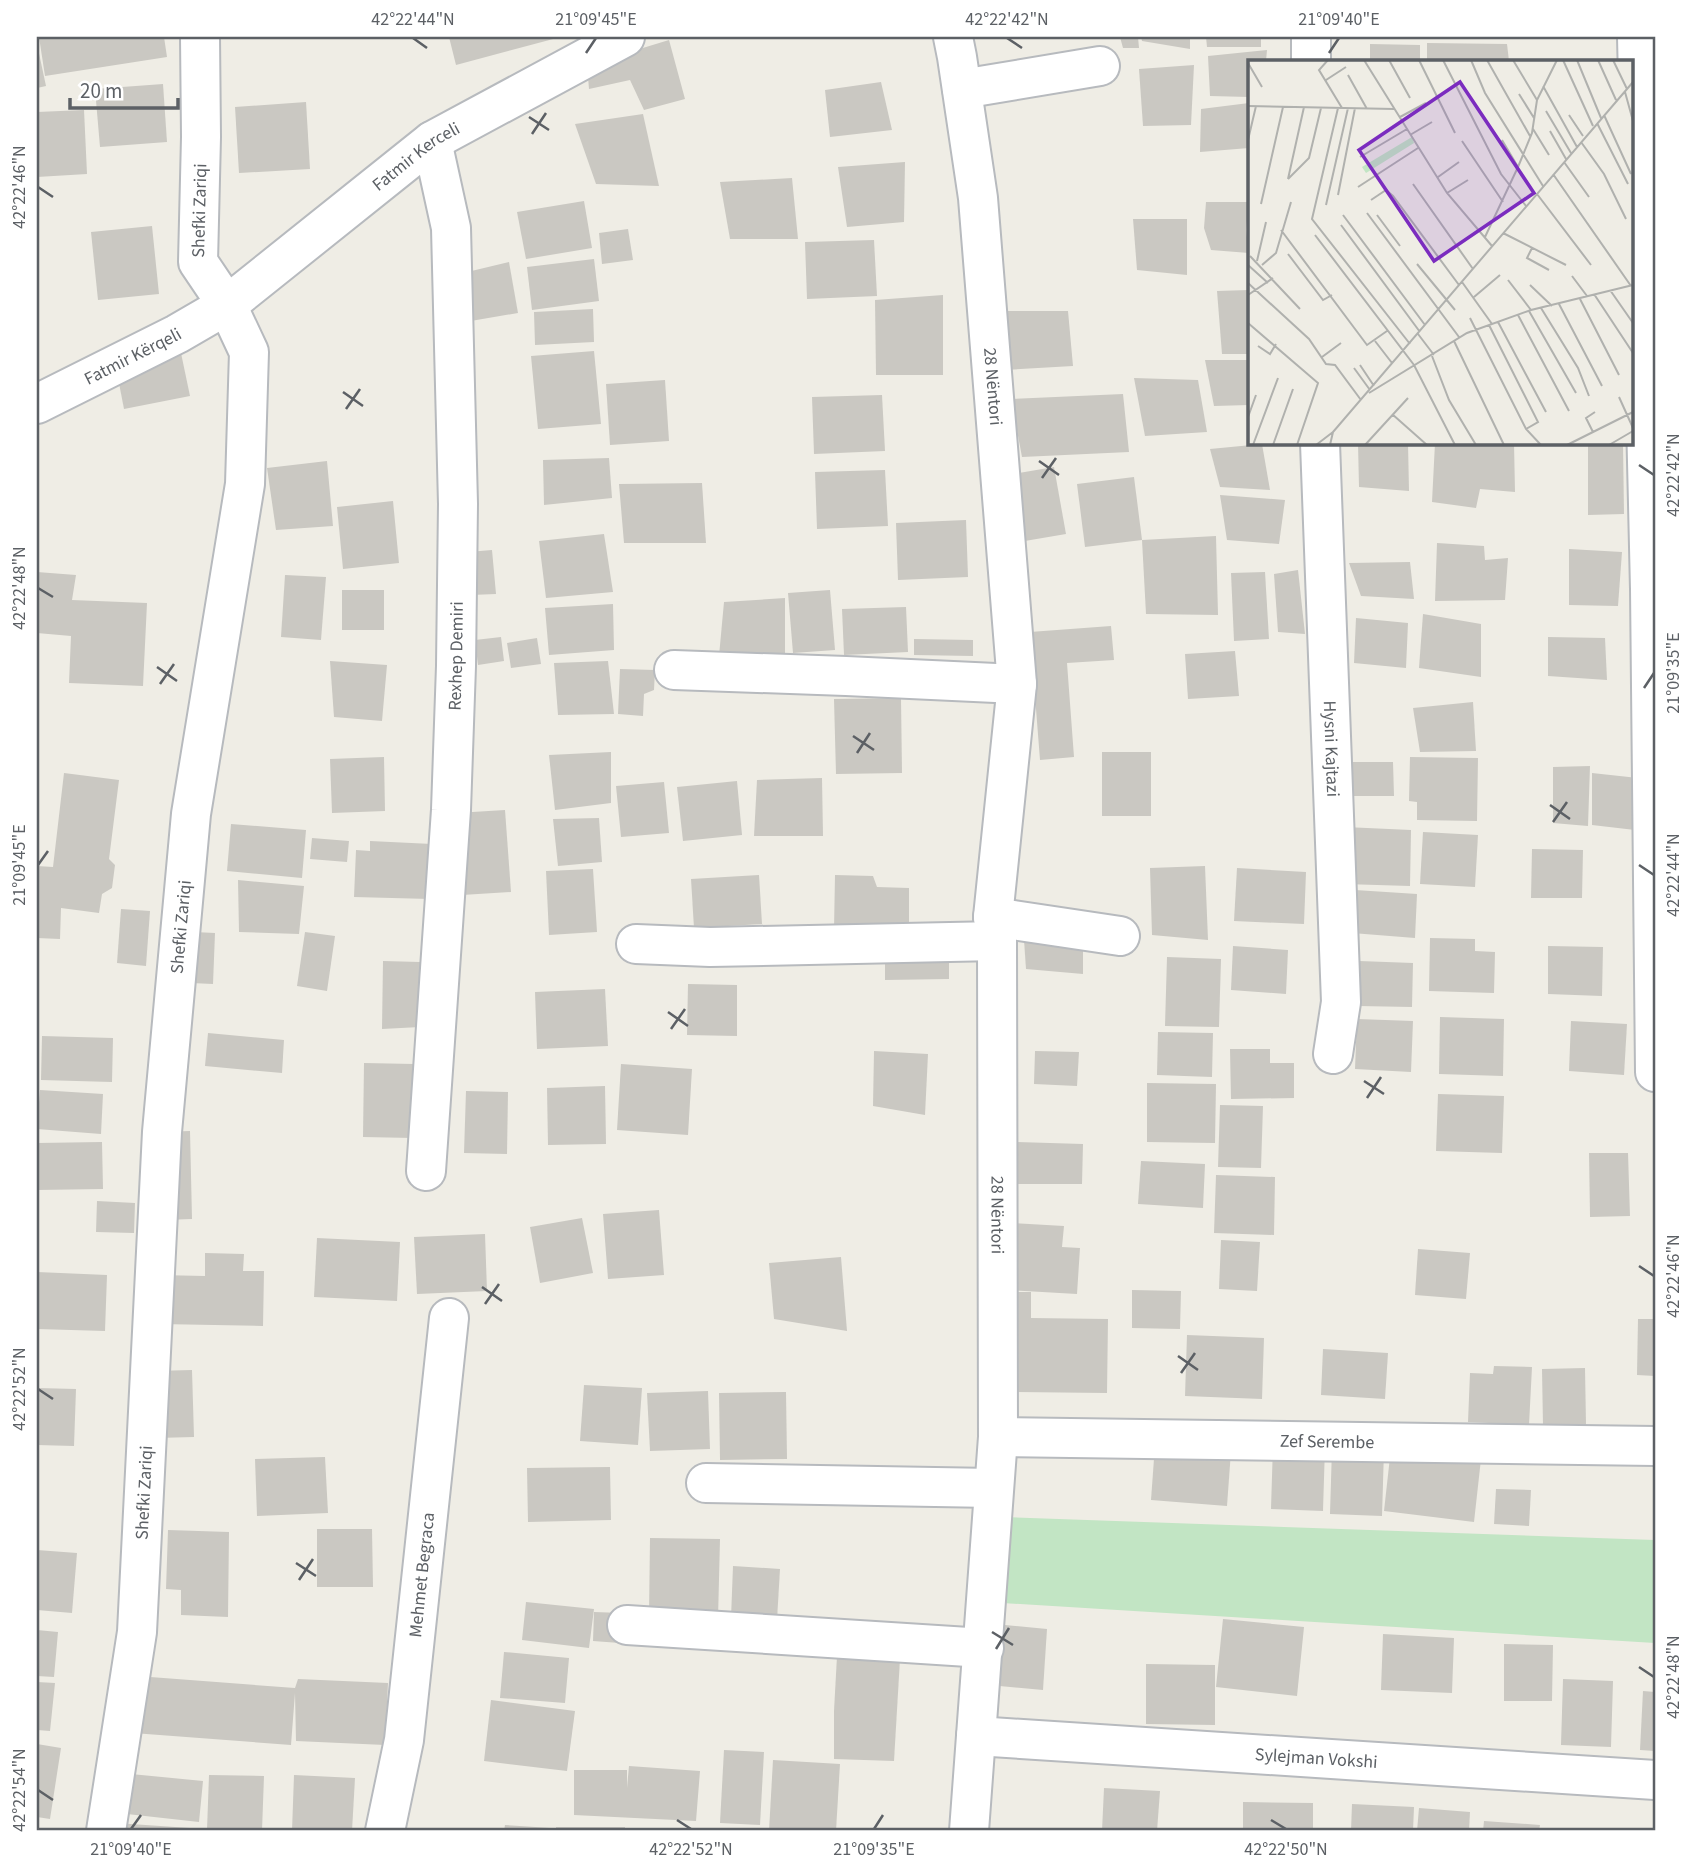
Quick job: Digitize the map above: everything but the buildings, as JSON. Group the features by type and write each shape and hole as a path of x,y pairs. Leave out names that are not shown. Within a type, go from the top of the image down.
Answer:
{"street":[{"name":"Shefki Zariqi","path":"106,1831 137,1632 162,1132 191,814 245,484 249,352 227,305 198,262 200,37"},
{"name":"Fatmir Kerceli","path":"227,305 432,141 625,37"},
{"name":"28 Nëntori","path":"953,37 978,198 1017,684 995,929 998,1437 970,1831"},
{"path":"1311,37 1311,60"},
{"path":"1637,37 1650,589 1655,1071"},
{"path":"962,89 1100,66"},
{"name":"Rexhep Demiri","path":"426,1171 451,810 458,504 451,228 432,141"},
{"name":"Fatmir Kërqeli","path":"37,404 177,334 227,305"},
{"name":"Hysni Kajtazi","path":"1320,444 1341,1002 1333,1054"},
{"path":"674,670 1017,684"},
{"path":"636,944 710,947 995,929 1120,936"},
{"name":"Mehmet Begraca","path":"385,1831 404,1740 449,1318"},
{"name":"Zef Serembe","path":"998,1437 1655,1446"},
{"path":"706,1483 993,1488"},
{"path":"627,1625 984,1648"},
{"name":"Sylejman Vokshi","path":"976,1737 1655,1780"}],"green space":[{"path":"1002,1517 1655,1540 1655,1643 987,1602"}]}
